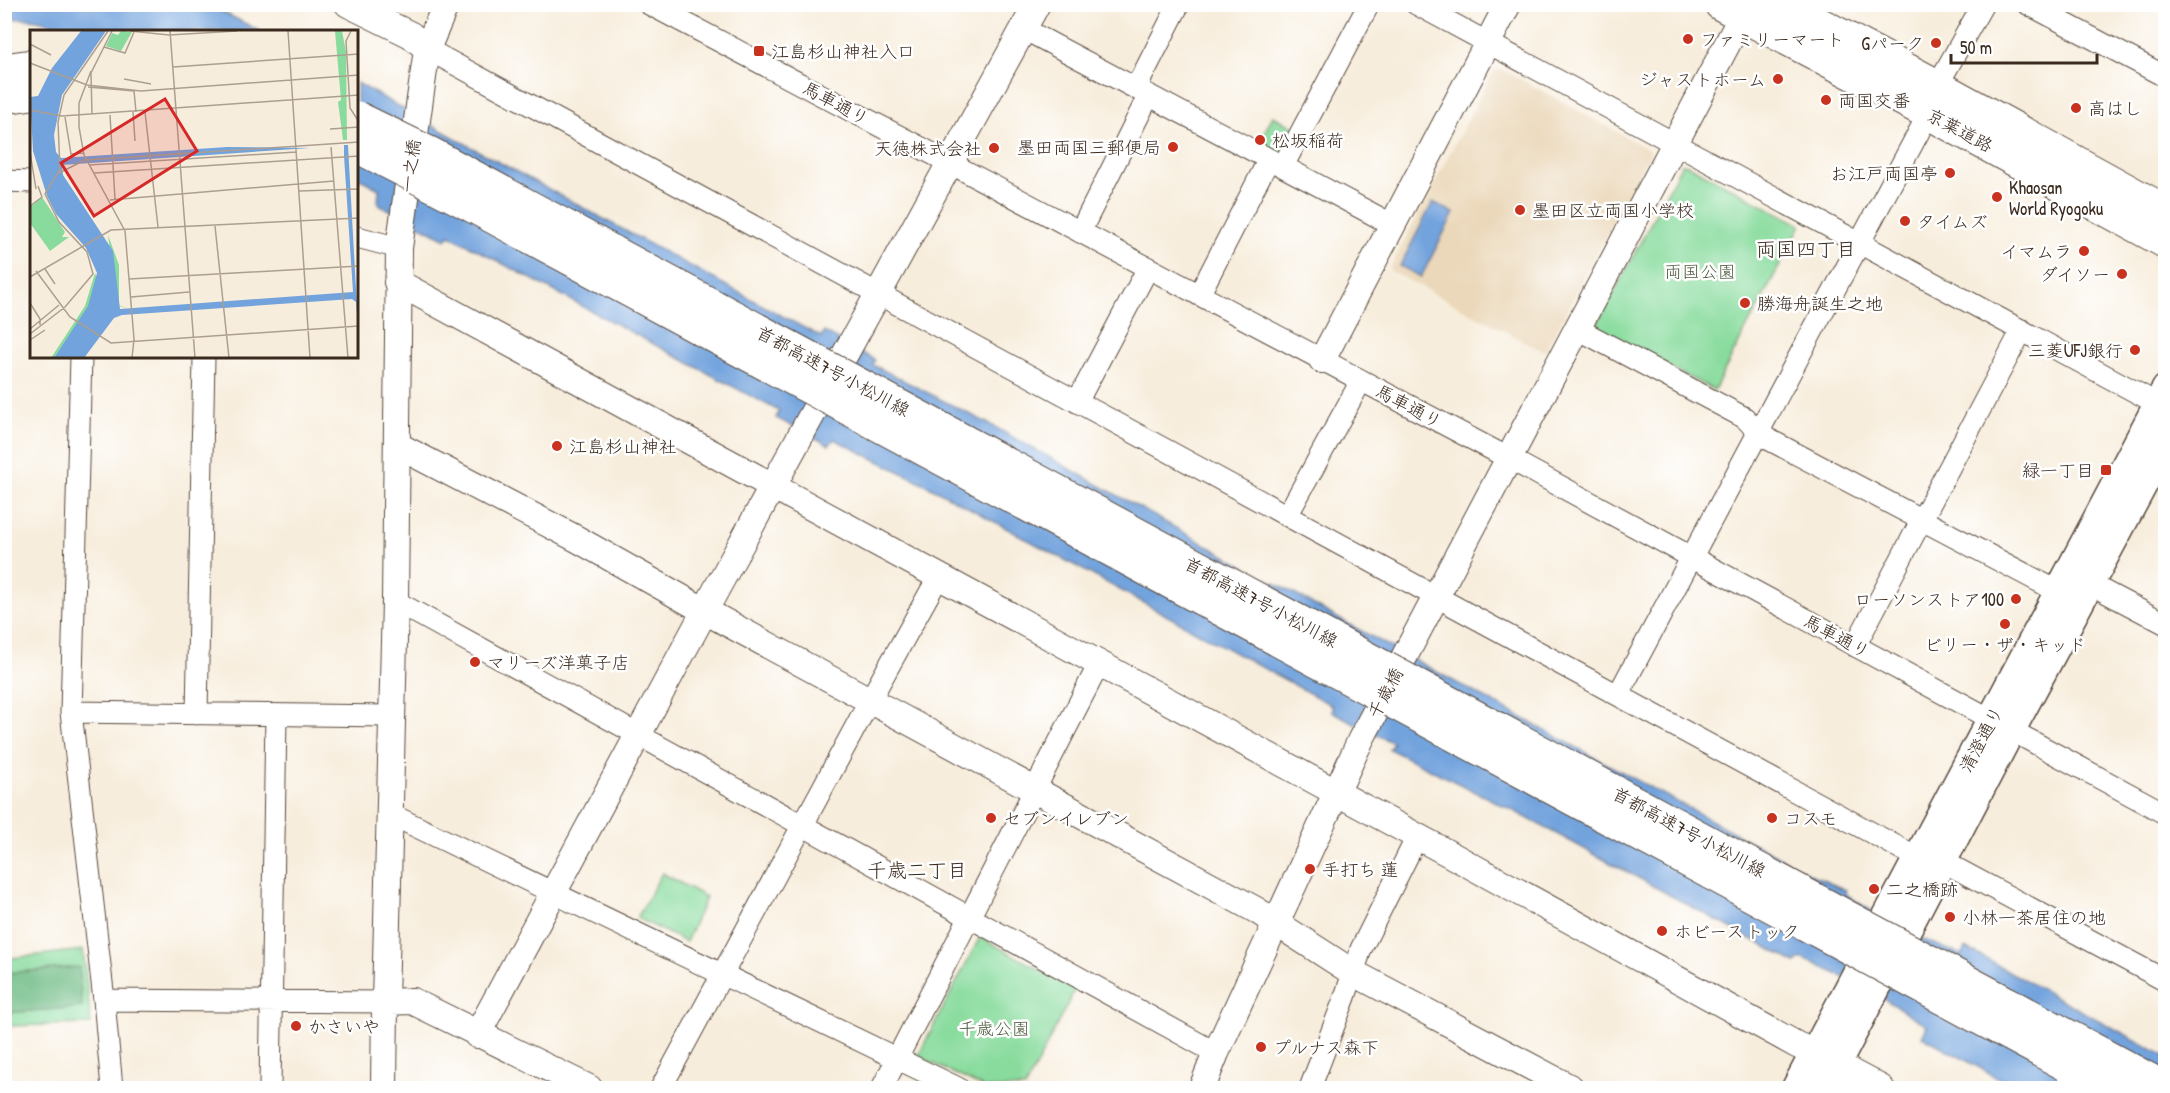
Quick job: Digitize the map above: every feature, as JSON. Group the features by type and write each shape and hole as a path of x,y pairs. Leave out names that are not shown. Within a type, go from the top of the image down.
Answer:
{"highway":[{"name":"京葉道路","path":"1781,4 2166,242"},
{"name":"京葉道路","path":"1732,10 1933,100 2166,212"},
{"path":"4,70 30,66"},
{"path":"4,97 30,93"},
{"name":"首都高速7号小松川線","path":"358,118 429,153 2164,1089"},
{"name":"首都高速7号小松川線","path":"358,146 502,221 2110,1089"}],"main road":[{"name":"清澄通り","path":"1796,1089 1825,1069 2001,725 2059,592 2162,396"},
{"name":"清澄通り","path":"2001,725 2090,584 2166,442"}],"street":[{"path":"348,4 411,34 427,49 1618,695 2166,981"},
{"name":"一之橋","path":"384,1089 395,601 397,282 399,248 427,49 446,4"},
{"name":"馬車通り","path":"649,4 1510,459 2166,814"},
{"path":"1080,232 1143,92 1179,4"},
{"path":"1199,295 1369,4"},
{"path":"1416,4 2022,330 2162,396"},
{"path":"1322,360 1508,4"},
{"path":"1618,695 1860,243 1983,4"},
{"path":"2028,4 2166,77"},
{"name":"千歳橋","path":"1202,1089 1216,1053 1361,739 1675,144 1732,10"},
{"path":"477,1035 773,486 951,164 1029,12 1143,92 1393,225"},
{"path":"4,182 30,182"},
{"path":"358,237 399,248"},
{"path":"1077,402 1148,268"},
{"path":"397,282 1797,1045 1825,1069 1881,1089"},
{"path":"1578,329 1745,418 1758,432 2059,592"},
{"path":"1855,646 2022,330"},
{"path":"81,358 71,712 112,1089"},
{"path":"197,714 204,358"},
{"path":"1287,516 1361,381"},
{"path":"397,445 577,539 1276,922 1352,972 1561,1086"},
{"path":"662,1089 722,974 939,576"},
{"path":"2090,584 2166,624"},
{"path":"395,601 1216,1053"},
{"path":"882,1089 1099,664"},
{"path":"71,712 391,716"},
{"path":"270,1089 276,715"},
{"path":"390,814 958,1089"},
{"path":"1310,1089 1361,949 1417,837"},
{"path":"104,999 412,1001 589,1089"}],"shaded area":[{"name":"墨田区立両国小学校","path":"1502,69 1651,151 1545,352 1389,270 1493,71"}],"green space":[{"path":"1273,116 1297,129 1283,155 1259,142"},
{"name":"両国公園","path":"1682,164 1688,165 1801,225 1714,390 1594,330"},
{"path":"662,873 706,897 686,942 637,918"},
{"name":"千歳公園","path":"980,937 1075,989 1025,1088 984,1088 926,1060 919,1054"},
{"path":"83,950 91,1024 5,1026 4,959"},
{"path":"79,967 82,1007 5,1013 5,973"}],"water":[{"path":"5,5 209,5 258,30 64,30 53,24 37,20 21,18 5,20"},
{"path":"358,84 821,337 824,332 875,360 873,365 991,425 1350,625 1816,877 1846,890 1845,893 1858,903 1901,928 1962,955 1966,948 2165,1056 2165,1088 2016,1088 1922,1036 1927,1026 1866,989 1801,958 1796,963 1514,811 1389,749 1393,743 1331,711 1333,706 927,485 834,439 829,445 776,418 779,411 449,235 446,239 378,204 379,189 358,178"},
{"path":"1433,202 1454,213 1421,277 1400,266"}],"place":[{"name":"ファミリーマート","path":"1688,39"},
{"name":"Gパーク","path":"1936,43"},
{"name":"江島杉山神社入口","path":"759,51"},
{"name":"ジャストホーム","path":"1778,79"},
{"name":"両国交番","path":"1826,100"},
{"name":"高はし","path":"2076,108"},
{"name":"松坂稲荷","path":"1260,140"},
{"name":"墨田両国三郵便局","path":"1173,147"},
{"name":"天徳株式会社","path":"994,148"},
{"name":"お江戸両国亭","path":"1950,173"},
{"name":"Khaosan World Ryogoku","path":"1997,197"},
{"name":"墨田区立両国小学校","path":"1520,210"},
{"name":"タイムズ","path":"1905,221"},
{"name":"イマムラ","path":"2084,251"},
{"name":"ダイソー","path":"2122,274"},
{"name":"勝海舟誕生之地","path":"1745,303"},
{"name":"三菱UFJ銀行","path":"2135,350"},
{"name":"江島杉山神社","path":"557,446"},
{"name":"緑一丁目","path":"2106,470"},
{"name":"ローソンストア100","path":"2016,599"},
{"name":"ビリー・ザ・キッド","path":"2005,624"},
{"name":"マリーズ洋菓子店","path":"475,662"},
{"name":"セブンイレブン","path":"991,818"},
{"name":"コスモ","path":"1772,818"},
{"name":"手打ち 蓮","path":"1310,869"},
{"name":"二之橋跡","path":"1874,889"},
{"name":"小林一茶居住の地","path":"1950,917"},
{"name":"ホビーストック","path":"1662,931"},
{"name":"かさいや","path":"296,1026"},
{"name":"プルナス森下","path":"1261,1047"}],"district":[{"name":"両国四丁目","path":"1806,248"},
{"name":"千歳二丁目","path":"917,869"}]}
